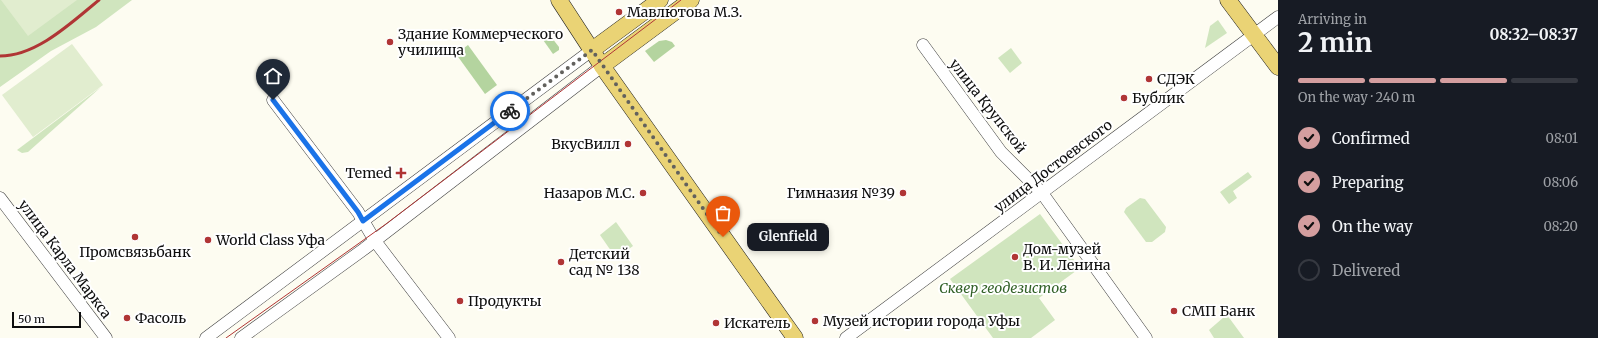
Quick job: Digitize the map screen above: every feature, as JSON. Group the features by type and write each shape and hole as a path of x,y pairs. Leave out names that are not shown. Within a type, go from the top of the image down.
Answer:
{"main road":[{"path":"559,0 602,66 795,338"},
{"path":"592,50 660,0"},
{"path":"602,66 691,0"},
{"path":"1228,0 1278,67"}],"street":[{"name":"улица Достоевского","path":"846,338 1278,18"},
{"name":"улица Крупской","path":"923,45 1001,152 1042,193 1146,338"},
{"path":"206,338 592,50"},
{"path":"241,338 375,241 602,66"},
{"path":"273,100 358,212 375,241 449,338"},
{"name":"улица Карла Маркса","path":"0,198 106,338"}],"green space":[{"path":"0,0 132,0 96,27 51,51 0,87"},
{"path":"1,0 77,0 28,36"},
{"path":"1218,20 1227,33 1205,48 1210,26"},
{"path":"548,33 559,47 559,50 553,54 541,37"},
{"path":"666,40 672,42 675,46 654,62 645,51 659,41"},
{"path":"72,44 103,85 33,137 2,95"},
{"path":"468,45 497,85 485,94 456,54"},
{"path":"1011,48 1022,63 1010,73 998,58"},
{"path":"101,87 28,152 22,153 17,150"},
{"path":"1248,172 1252,177 1233,191 1237,198 1229,204 1220,192"},
{"path":"1140,198 1145,199 1166,227 1165,232 1152,242 1146,242 1124,212 1126,208"},
{"name":"Сквер геодезистов","path":"1040,214 1080,268 1039,298 1055,320 1031,338 993,338 950,279"},
{"path":"616,222 633,246 616,258 600,235"},
{"path":"1224,317 1228,317 1230,319 1244,338 1214,338 1209,330"}],"tram line":[{"path":"226,338 386,224 681,0"}],"railway":[{"path":"0,56 14,54 40,44 66,27 99,0"}],"way so far":[{"path":"510,111 592,50 723,237"}],"place":[{"name":"Мавлютова М.З.","path":"619,12"},
{"name":"Здание Коммерческого училища","path":"390,42"},
{"name":"СДЭК","path":"1149,79"},
{"name":"Бублик","path":"1124,98"},
{"name":"ВкусВилл","path":"628,144"},
{"name":"Temed","path":"401,173"},
{"name":"Назаров М.С.","path":"643,193"},
{"name":"Гимназия №39","path":"903,193"},
{"name":"Промсвязьбанк","path":"135,237"},
{"name":"Glenfield","path":"723,237"},
{"name":"World Class Уфа","path":"208,240"},
{"name":"Дом-музей В. И. Ленина","path":"1015,257"},
{"name":"Детский сад № 138","path":"561,262"},
{"name":"Продукты","path":"460,301"},
{"name":"СМП Банк","path":"1174,311"},
{"name":"Фасоль","path":"127,318"},
{"name":"Музей истории города Уфы","path":"815,321"},
{"name":"Искатель","path":"716,323"}],"route":[{"path":"273,100 358,212 363,221 510,111"}]}
